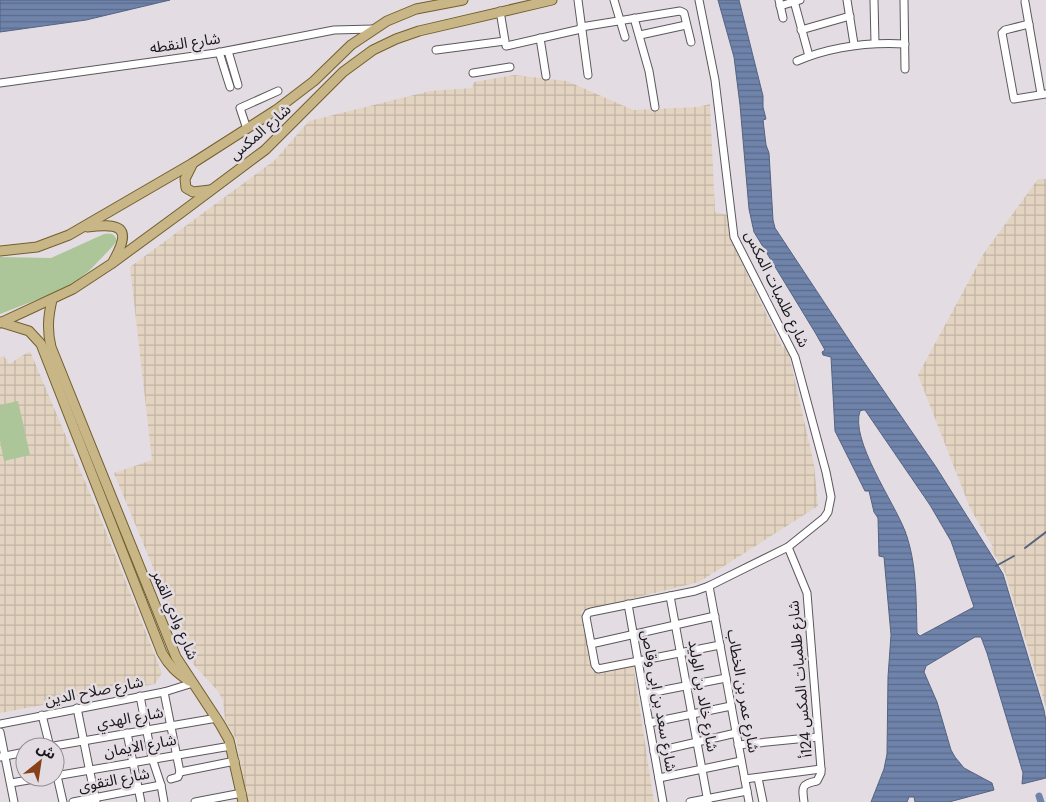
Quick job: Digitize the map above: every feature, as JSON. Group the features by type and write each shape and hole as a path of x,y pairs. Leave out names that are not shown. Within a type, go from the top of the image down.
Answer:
{"main road":[{"name":"شارع المكس","path":"0,251 37,247 61,239 84,227 193,163 295,96 373,29 408,12 463,0"},
{"name":"شارع المكس","path":"1,322 73,289 111,264 264,150 343,72 384,44 407,35 552,0"},
{"path":"193,163 185,179 186,188 194,192 214,189"},
{"path":"84,227 114,225 119,229 123,240 111,264"},
{"name":"شارع وادي القمر","path":"52,300 48,316 51,347 173,649 181,666 193,683"},
{"name":"شارع وادي القمر","path":"1,322 29,332 41,344 162,653 167,663 176,672 193,683"},
{"path":"193,683 217,718 231,746 242,798"}],"street":[{"path":"578,0 588,75"},
{"path":"614,0 625,36"},
{"name":"شارع طلمبات المكس","path":"699,0 715,80 734,237 795,357 831,497 828,512 824,518 788,548"},
{"path":"847,0 854,44"},
{"path":"874,0 875,43"},
{"path":"904,0 905,69"},
{"path":"783,18 780,3 797,1 809,56"},
{"path":"1024,2 1043,94 1014,99 1002,36 1006,30 1028,24"},
{"path":"436,50 540,38 620,20 678,11 684,13 690,42"},
{"path":"500,12 506,43"},
{"path":"802,30 850,16"},
{"path":"634,18 649,71 655,107"},
{"path":"640,35 686,25"},
{"name":"شارع النقطه","path":"0,83 228,51 334,30 373,29"},
{"path":"540,38 546,76"},
{"path":"797,61 854,44 905,44"},
{"path":"219,52 234,86 228,51"},
{"path":"473,73 510,67"},
{"path":"247,128 240,108 278,90"},
{"path":"720,645 599,669 595,666 586,617 591,612 709,586 788,548"},
{"name":"شارع طلمبات المكس 124أ","path":"788,548 806,593 821,769 820,778 804,786 804,802"},
{"name":"شارع عمر بن الخطاب","path":"709,586 749,802"},
{"name":"شارع خالد بن الوليد","path":"670,596 708,800"},
{"name":"شارع سعد بن ابى وقاص","path":"628,604 663,802"},
{"path":"591,644 715,616"},
{"path":"644,694 726,678"},
{"name":"شارع صلاح الدين","path":"0,724 164,692 193,683"},
{"path":"164,692 180,772 178,777 171,779"},
{"path":"140,696 152,758 161,785 164,802"},
{"path":"649,723 731,706"},
{"path":"77,708 96,800"},
{"path":"42,715 47,737"},
{"name":"شارع الهدي","path":"65,744 217,718"},
{"path":"0,732 2,757 14,802"},
{"path":"127,733 141,802"},
{"path":"654,752 736,733"},
{"path":"738,746 818,737"},
{"name":"شارع الايمان","path":"65,773 231,746"},
{"path":"2,757 15,754"},
{"path":"180,772 234,761"},
{"path":"659,778 741,761"},
{"path":"745,779 821,769"},
{"path":"758,778 763,802"},
{"path":"10,783 15,782"},
{"name":"شارع التقوى","path":"73,802 96,800 161,785"},
{"path":"59,787 63,802"},
{"path":"690,802 747,791"},
{"path":"195,802 242,798"}],"shaded area":[{"path":"514,75 567,81 633,110 698,107 710,104 715,212 728,215 730,238 782,347 787,346 814,464 818,506 699,582 581,611 592,671 633,664 654,802 247,802 236,739 225,720 223,700 217,690 193,664 114,473 152,460 130,267 275,160 309,121 430,91 472,88 474,82"},
{"path":"1038,179 1046,179 1046,707 1005,573 991,549 993,547 970,508 918,375 984,253"},
{"path":"30,351 100,517 162,673 155,684 0,713 0,357 4,356 9,364"}],"green space":[{"path":"104,234 112,234 117,241 90,270 75,282 54,293 0,314 0,257 51,258"},
{"path":"18,401 30,455 4,461 0,441 0,405"}],"water":[{"path":"0,0 170,0 86,20 0,32"},
{"path":"718,0 739,0 763,96 766,119 763,120 766,145 769,153 775,228 936,467 1003,574 1044,710 1046,721 1046,778 1022,784 1023,773 987,653 981,637 975,637 926,666 924,672 937,702 951,750 955,757 964,768 992,783 994,790 949,802 915,802 914,797 909,797 907,802 871,802 884,769 887,754 888,677 891,635 884,557 879,556 878,518 874,512 869,491 865,491 835,431 831,357 823,355 822,352 825,350 754,232 749,209 734,57","holes":["865,410 930,505 951,541 974,607 920,636 917,633 915,581 909,543 861,438 860,411"]}],"waterway":[{"path":"1025,548 1046,532"},
{"path":"996,566 1014,556"},
{"path":"1039,796 1041,802"}]}
